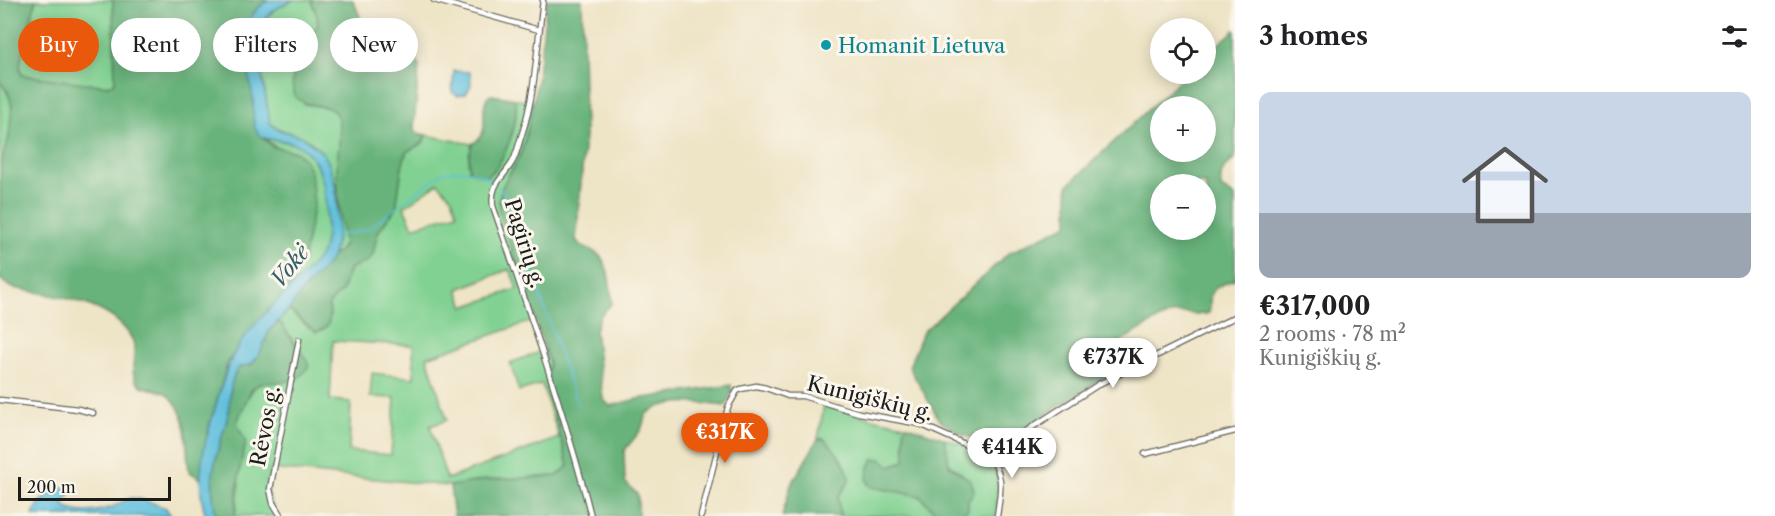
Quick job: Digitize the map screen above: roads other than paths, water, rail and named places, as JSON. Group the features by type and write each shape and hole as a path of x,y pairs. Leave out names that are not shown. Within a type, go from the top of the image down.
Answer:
{"street":[{"path":"434,0 539,30"},
{"name":"Pagirių g.","path":"543,0 528,115 513,160 493,189 492,197 493,206 555,388 591,516"},
{"path":"997,516 1002,487 1000,474 987,452 1020,435 1099,384 1235,317"},
{"name":"Rėvos g.","path":"281,516 273,503 270,489 299,340"},
{"name":"Kunigiškių g.","path":"701,516 728,407 737,392 748,386 766,387 788,396 803,396 859,413 920,424 987,452"},
{"path":"0,400 78,409 93,413"},
{"path":"1145,454 1235,431"}],"water":[{"path":"269,0 294,0 280,6 266,18 250,18 257,9"},
{"path":"454,71 470,72 471,85 466,94 458,96 452,92"},
{"path":"248,72 261,72 270,123 276,129 303,137 324,154 336,188 338,230 333,255 326,266 269,331 260,353 252,364 238,368 235,374 231,386 227,419 214,466 212,488 216,516 206,516 201,488 202,460 208,432 230,363 243,339 256,323 317,259 326,238 326,203 321,175 316,163 298,145 268,139 258,134 254,123"},
{"path":"64,487 71,490 71,493 63,504 79,512 112,507 134,498 166,508 171,516 33,516 41,502"}],"waterway":[{"path":"337,236 366,230 442,173 456,170 468,171 493,181"},
{"path":"499,187 506,197 578,406"}],"place":[{"name":"Homanit Lietuva","path":"826,45"}],"water label":[{"name":"Vokė","path":"290,266"}]}
